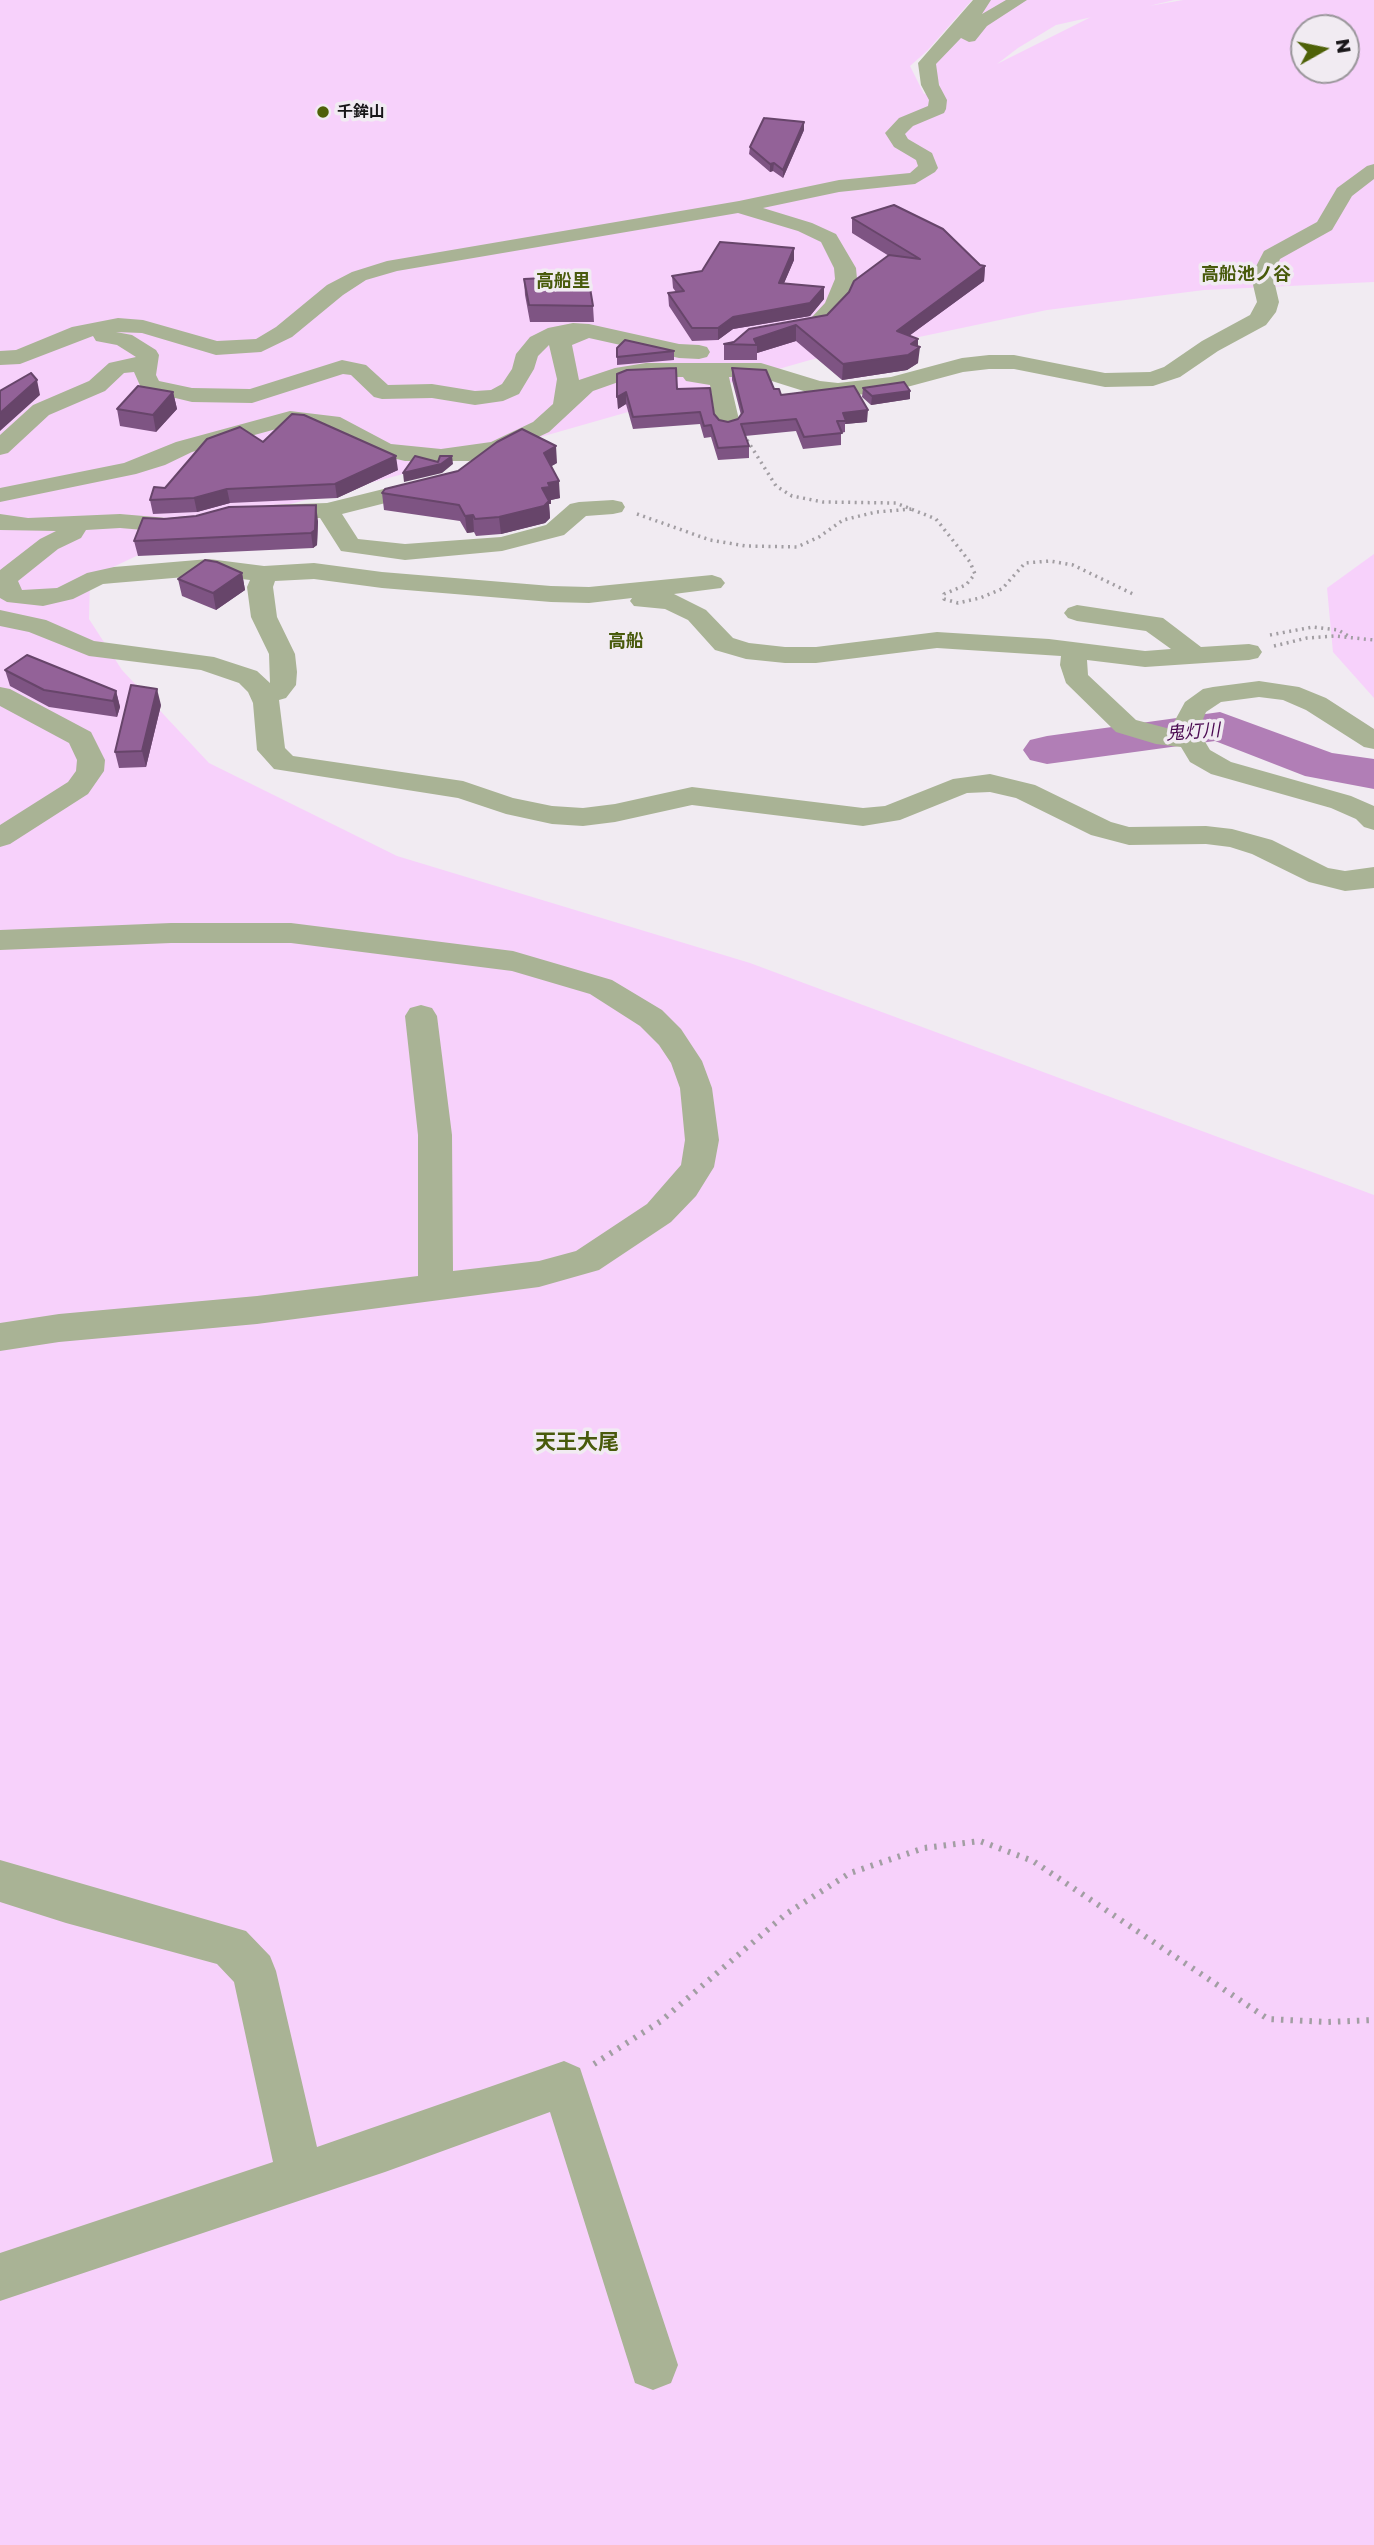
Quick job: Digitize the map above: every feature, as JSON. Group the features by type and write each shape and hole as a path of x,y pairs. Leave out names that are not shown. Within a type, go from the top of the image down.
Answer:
{"street":[{"path":"927,63 982,0"},
{"path":"927,63 953,50 966,41 981,22 1018,0"},
{"path":"0,358 20,357 80,332 118,325 144,327 216,348 261,345 284,332 335,290 359,276 394,265 739,207 839,186 915,178 928,168 925,157 901,143 895,133 906,122 937,109 938,100 930,85 927,63"},
{"path":"242,513 327,510 452,480 499,447 541,427 585,386 623,373 695,369 761,370 818,388 838,390 892,384 962,365 1014,362 1105,380 1153,379 1172,372 1210,346 1258,320 1265,312 1268,302 1262,275 1271,255 1325,226 1344,192 1374,170"},
{"path":"739,207 805,227 829,238 845,268 846,279 835,305 818,324 760,334"},
{"path":"59,341 107,336 124,340 148,355 145,375 150,385 192,395 252,396 342,368 358,370 382,393 432,391 475,398 495,396 511,389 523,369 527,354 538,342 556,333 573,330 589,331 679,351 723,350"},
{"path":"564,404 568,379 560,343 571,335 589,331"},
{"path":"0,448 41,410 97,386 117,368 145,363"},
{"path":"695,369 694,376 720,380 728,424"},
{"path":"0,495 128,469 157,460 184,447 290,418 332,422 383,449 405,454 441,456 499,447"},
{"path":"327,510 350,546 405,552 502,544 555,530 579,509 613,507"},
{"path":"0,521 27,526 120,521 167,525 206,520 200,538 203,556 259,563 316,558"},
{"path":"77,522 72,533 49,544 5,579 8,592 16,597 51,597 64,594 96,578 136,572 209,568 264,574 314,571 382,580 551,594 589,595 712,583"},
{"path":"264,574 260,587 264,617 282,654 284,672 283,685 276,692 264,696"},
{"path":"551,594 575,604 670,601 697,615 724,645 746,651 785,655 937,640 1076,650 1145,659 1196,656 1255,645"},
{"path":"1,618 43,609 62,615 72,612 51,597"},
{"path":"1077,613 1154,624 1196,656"},
{"path":"1,618 37,626 89,648 205,663 248,677 264,696 271,750 284,764 463,790 506,805 552,815 583,817 615,813 692,796 863,817 890,814 963,785 990,783 1025,791 1110,832 1129,836 1206,835 1232,838 1262,847 1319,875 1345,881 1374,877"},
{"path":"1076,650 1073,666 1075,677 1126,726 1156,736 1189,740"},
{"path":"1374,741 1316,704 1289,693 1259,689 1213,695 1195,708 1187,724 1189,740 1200,756 1221,768 1341,802 1366,813 1374,821"},
{"path":"0,695 81,738 91,760 89,771 78,788 0,838"},
{"path":"0,940 239,932 291,933 513,961 601,987 651,1018 670,1037 686,1061 701,1111 702,1140 697,1167 684,1187 659,1213 587,1261 539,1274 0,1337"},
{"path":"421,1016 435,1135 436,1287"},
{"path":"0,1881 66,1902 230,1945 254,1971 300,2176"},
{"path":"0,2277 564,2084 653,2365"}],"path":[{"path":"728,424 747,440 776,486 792,496 823,502 896,503 936,519 970,562 975,574 966,585 944,594 944,599 958,603 980,598 1002,589 1025,563 1050,561 1073,565 1141,599"},
{"path":"613,507 710,540 746,546 797,547 819,537 843,520 876,512 916,509"},
{"path":"1255,645 1313,627 1338,630 1352,638"},
{"path":"1255,645 1335,636 1374,640"},
{"path":"564,2084 661,2021 786,1914 850,1872 924,1848 979,1842 1033,1861 1268,2018 1327,2022 1374,2020"}],"shaded area":[{"path":"0,0 972,0 927,51 910,66 924,94 941,91 933,65 987,0 1174,0 1149,6 1183,0 1374,0 1374,282 1204,290 1047,310 810,360 516,444 189,531 90,578 89,619 122,670 209,763 397,856 750,963 1374,1195 1374,2545 0,2545","holes":["1090,17 997,64 1018,48 1056,25"]},
{"path":"1374,554 1374,698 1333,652 1327,588"}],"building":[{"path":"764,118 804,122 783,170 774,163 770,164 750,147"},
{"path":"894,205 943,229 980,265 985,266 897,331 918,339 911,344 920,347 908,355 843,364 796,325 754,339 757,345 724,344 734,342 749,329 827,315 849,292 854,281 889,255 920,259 852,218"},
{"path":"720,242 794,248 779,283 824,287 810,303 733,317 718,328 692,328 668,293 684,291 672,276 702,271"},
{"path":"588,276 593,306 529,305 524,279"},
{"path":"625,340 674,351 617,357 617,348"},
{"path":"676,368 677,389 710,388 714,414 719,420 728,422 738,419 743,412 732,368 766,370 774,389 779,389 781,395 854,386 868,410 843,413 846,421 837,421 842,433 804,437 796,419 741,424 749,446 718,448 711,425 704,426 700,412 633,417 626,392 617,397 617,374 627,370"},
{"path":"31,373 37,380 0,413 0,391"},
{"path":"904,382 910,391 872,396 863,388"},
{"path":"138,386 173,392 153,415 117,409"},
{"path":"292,414 304,415 396,456 335,484 227,489 194,498 150,500 154,487 165,488 207,439 240,427 263,442"},
{"path":"522,429 556,446 544,453 559,481 548,483 550,487 542,488 549,501 544,506 499,517 475,519 473,515 465,516 459,505 382,493 385,489 458,471 497,442"},
{"path":"415,456 438,462 440,456 452,456 441,464 403,473"},
{"path":"316,505 315,530 311,533 134,541 143,518 196,516 229,507"},
{"path":"205,560 242,573 213,593 178,579"},
{"path":"27,655 116,691 113,701 44,690 5,670"},
{"path":"131,685 157,689 142,751 115,752"}],"waterway":[{"name":"鬼灯川","path":"1047,750 1220,726 1322,766 1374,774"}],"place":[{"name":"千鉾山","path":"323,112"}],"district":[{"name":"高船池ノ谷","path":"1246,274"},
{"name":"高船里","path":"563,281"},
{"name":"高船","path":"626,641"},
{"name":"天王大尾","path":"577,1442"}]}
